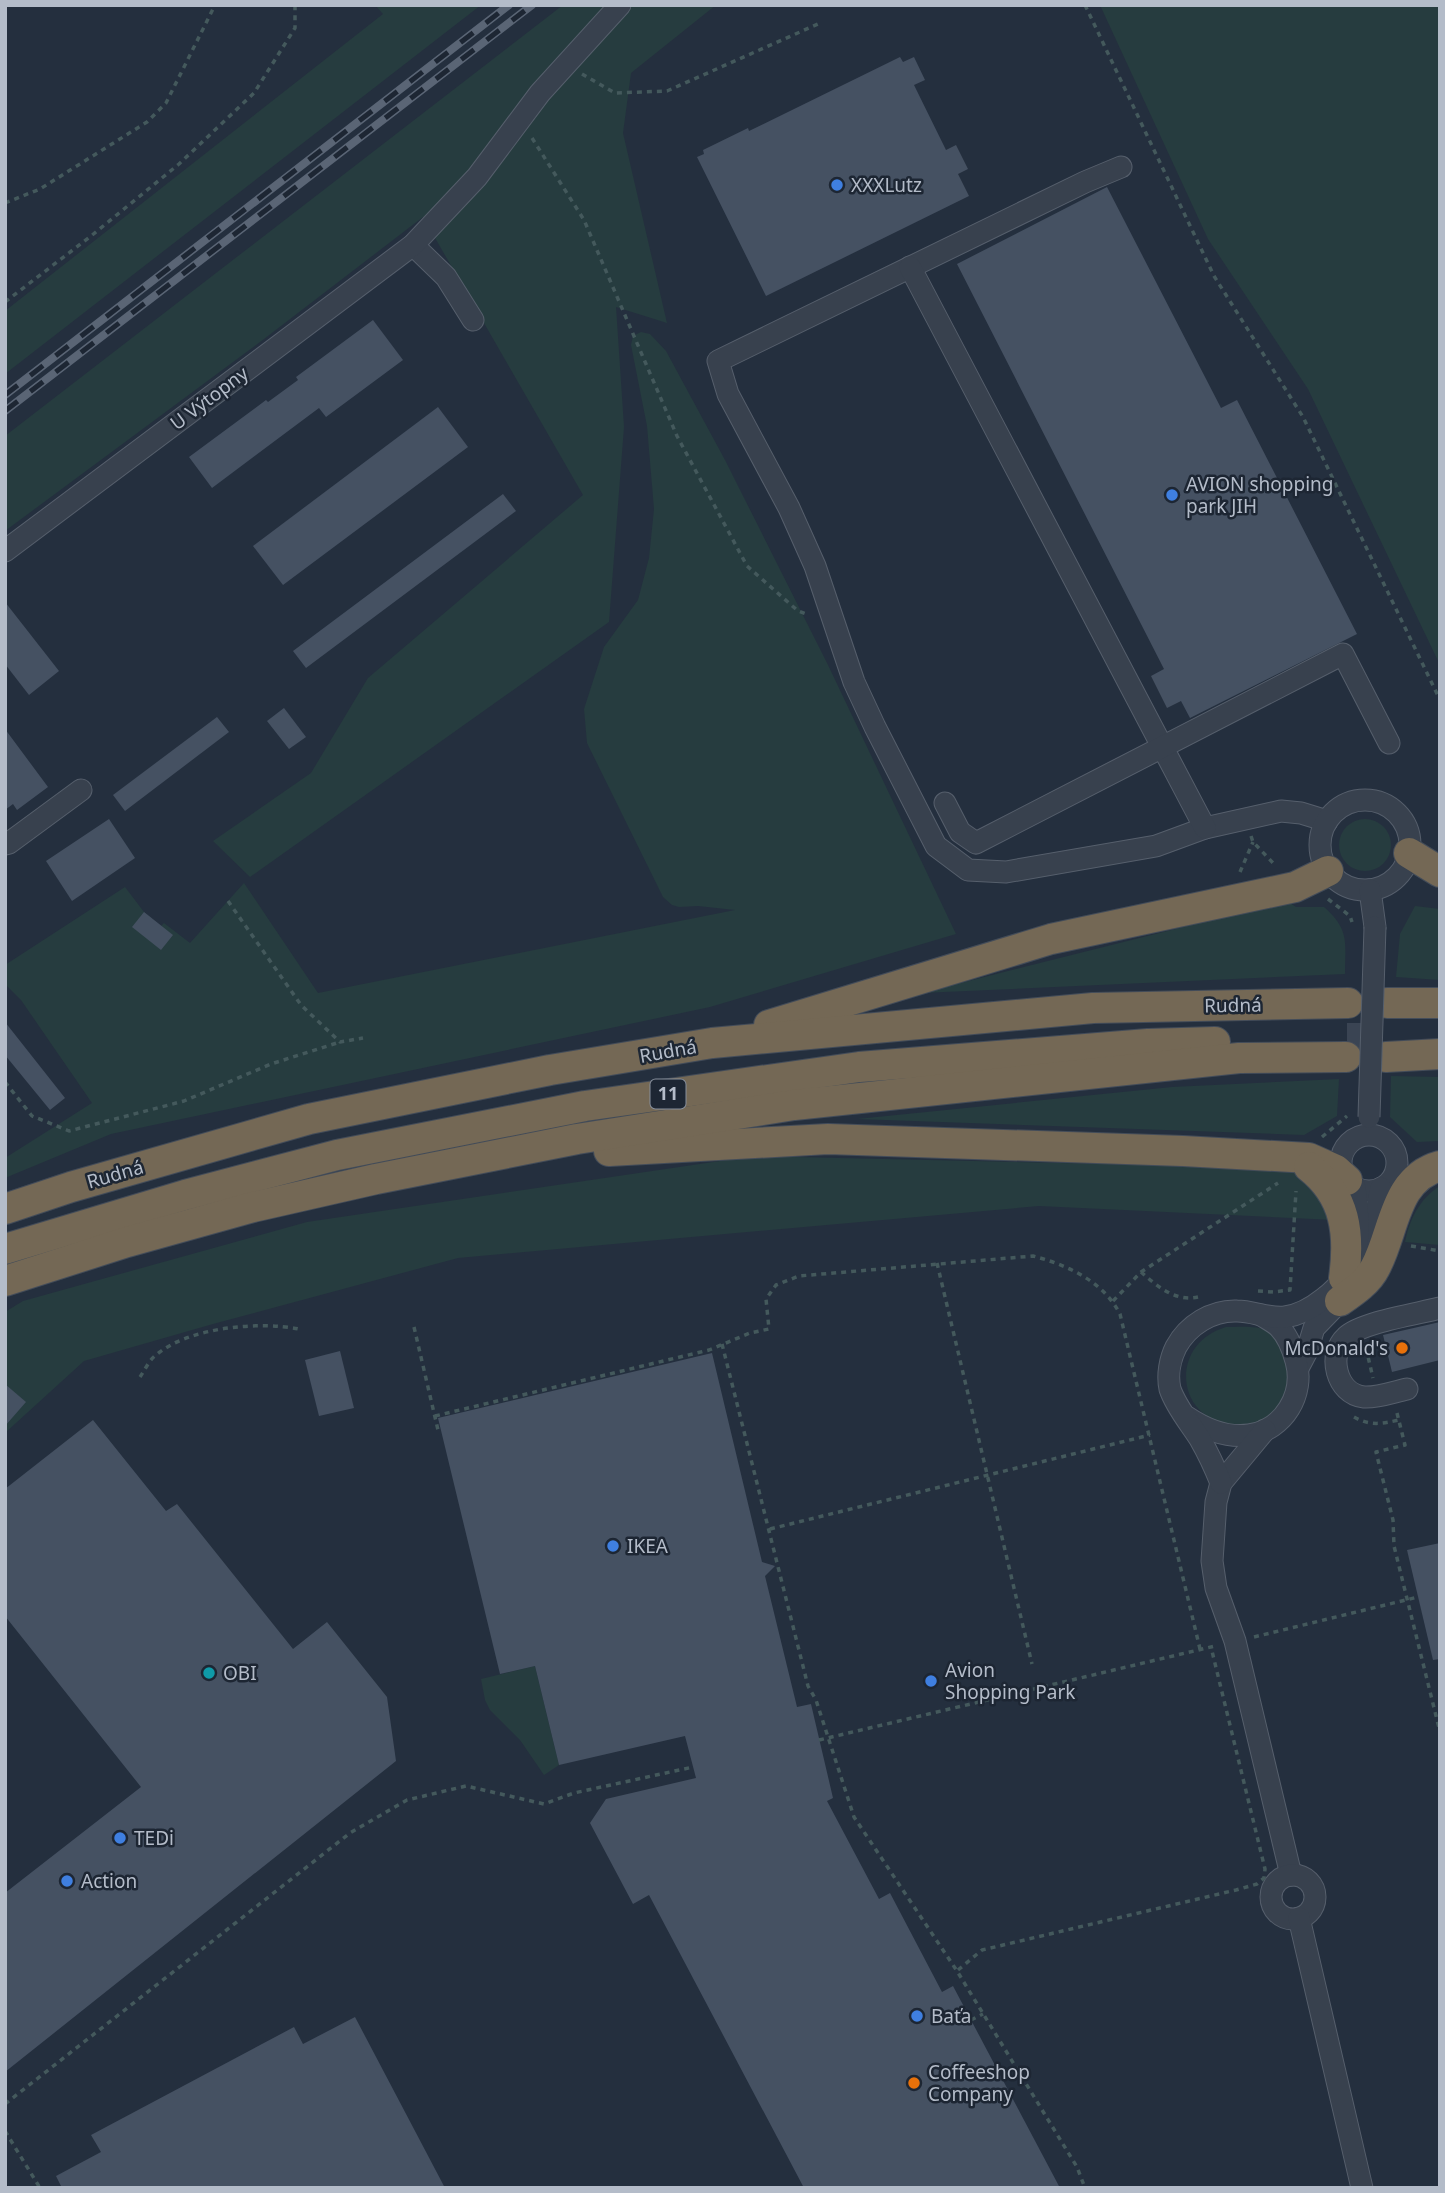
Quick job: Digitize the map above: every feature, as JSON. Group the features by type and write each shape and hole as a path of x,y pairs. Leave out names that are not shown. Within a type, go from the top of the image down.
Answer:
{"highway":[{"path":"1409,853 1440,872"},
{"path":"712,1043 1051,939 1295,887 1328,871"},
{"name":"Rudná","path":"5,1209 84,1183 309,1119 550,1070 712,1043 1093,1008 1348,1003"},
{"path":"1387,1003 1440,1003"},
{"path":"1440,1040 1386,1047 1440,1054"},
{"name":"Rudná","path":"5,1249 185,1195 337,1156 585,1106 859,1067 1147,1044 1347,1047 794,1105 576,1139 376,1178"},
{"path":"11,1280 253,1207 376,1178 570,1153 828,1139 1295,1156 1323,1163 1351,1184"},
{"path":"1295,1156 1329,1186 1346,1227 1348,1250 1342,1290 1359,1288 1375,1269 1394,1212 1409,1188 1430,1169 1440,1166"},
{"path":"1387,1183 1421,1159 1440,1156"}],"street":[{"name":"U Výtopny","path":"5,551 413,245 477,177 520,119 620,5"},
{"path":"1121,167 1084,181 718,361 728,394 789,508 815,566 853,682 936,846 968,870 1006,872 1156,846 1205,828 1281,811 1301,813 1327,821"},
{"path":"413,245 446,277 473,320"},
{"path":"911,267 1205,828"},
{"path":"945,803 960,832 976,843 1343,654 1389,743"},
{"path":"5,844 80,790"},
{"path":"1373,801 1393,810 1402,820 1409,836 1409,853 1399,875 1386,885 1370,890 1346,886 1328,871 1320,846 1323,829 1339,808 1355,802 1373,801"},
{"path":"1221,1483 1202,1442 1175,1402 1170,1386 1171,1362 1181,1338 1207,1317 1223,1312 1239,1311 1285,1317 1355,1284 1365,1265 1387,1183 1397,1161 1392,1146 1378,1137 1369,1126 1375,927 1370,890"},
{"path":"1298,1368 1307,1352 1314,1328 1342,1290 1353,1262 1359,1225 1351,1184 1341,1165 1343,1154 1352,1141 1369,1126"},
{"path":"1351,1184 1365,1191 1387,1183"},
{"path":"1399,1391 1373,1397 1360,1396 1348,1390 1340,1378 1336,1356 1338,1346 1357,1329 1440,1308"},
{"path":"1185,1416 1200,1426 1224,1433 1251,1435 1278,1422 1292,1404 1299,1383 1298,1368 1289,1341 1280,1328 1261,1315"},
{"path":"1265,1430 1221,1483 1216,1502 1213,1572 1235,1641 1291,1875"},
{"path":"1291,1875 1307,1880 1315,1895 1310,1911 1299,1918 1286,1918 1279,1914 1271,1899 1276,1883 1291,1875"},
{"path":"1299,1918 1362,2188"}],"path":[{"path":"6,203 40,189 147,121 166,103 215,5"},
{"path":"5,302 179,164 254,93 295,28 295,5"},
{"path":"1085,5 1214,276 1303,417 1440,700"},
{"path":"565,65 615,93 667,91 818,24"},
{"path":"520,119 584,220 677,436 747,566 799,611 835,626"},
{"path":"1245,818 1253,842 1276,866"},
{"path":"1237,878 1253,842"},
{"path":"228,901 301,1005 340,1042"},
{"path":"5,1082 32,1116 69,1131 184,1101 271,1064 340,1042 363,1038"},
{"path":"1113,1301 1141,1272 1296,1171 1298,1140 1318,1141 1348,1116"},
{"path":"1252,1291 1273,1293 1290,1290 1297,1199"},
{"path":"1399,1244 1440,1251"},
{"path":"435,1416 709,1350 750,1333 769,1329 766,1299 776,1285 799,1276 937,1262 1033,1256 1060,1263 1082,1275 1113,1301 1119,1314 1200,1649"},
{"path":"937,1262 1032,1664"},
{"path":"1141,1272 1162,1290 1175,1295 1187,1299 1208,1295"},
{"path":"140,1377 153,1357 170,1345 189,1337 229,1328 279,1325 299,1329"},
{"path":"414,1327 438,1430"},
{"path":"1353,1332 1365,1345 1374,1380 1382,1387 1390,1385 1399,1391 1405,1445 1377,1452 1393,1520 1394,1546 1440,1732"},
{"path":"722,1344 808,1686 816,1700 854,1818 957,1970 1077,2168 1086,2188"},
{"path":"770,1529 1150,1435"},
{"path":"819,1740 1418,1597"},
{"path":"957,1970 982,1950 1257,1884 1264,1878 1265,1869 1211,1647"},
{"path":"5,2104 351,1833 407,1800 466,1786 544,1804 574,1793 694,1767"},
{"path":"971,2020 983,2014"},
{"path":"5,2131 39,2187"}],"green space":[{"path":"375,5 481,5 5,374 5,311 383,14"},
{"path":"563,5 716,5 631,73 623,133 667,323 616,307 624,427 609,622 250,877 213,841 311,773 368,678 583,495 423,217 5,531 5,436"},
{"path":"1100,5 1440,5 1440,665 1308,389 1208,239"},
{"path":"641,332 650,334 666,351 725,460 828,665 956,934 710,1007 111,1134 5,1178 5,1158 92,1103 21,1000 5,984 5,965 125,887 144,912 161,926 164,923 190,943 244,883 318,993 735,910 679,907 663,897 587,743 584,709 604,647 638,600 649,558 654,509 647,426 631,345 633,336"},
{"path":"1365,819 1384,826 1391,845 1384,864 1365,871 1346,864 1339,845 1346,826"},
{"path":"1287,901 1296,907 1324,907 1332,915 1344,937 1345,974 921,993"},
{"path":"1415,906 1440,909 1440,980 1396,977 1400,934"},
{"path":"1391,1076 1440,1077 1440,1141 1417,1142 1390,1117"},
{"path":"1339,1079 1337,1116 1304,1135 857,1119 1172,1087"},
{"path":"754,1156 1279,1168 1305,1176 1335,1220 1039,1206 458,1258 84,1361 5,1433 5,1312 23,1301 307,1222"},
{"path":"1440,1186 1440,1245 1405,1242 1417,1210"},
{"path":"1226,1327 1253,1327 1268,1331 1276,1339 1285,1358 1288,1379 1283,1399 1270,1416 1258,1423 1235,1425 1215,1420 1200,1410 1190,1397 1186,1381 1188,1364 1194,1349 1207,1336"},
{"path":"535,1666 559,1765 544,1775 520,1740 490,1710 481,1679"}],"building":[{"name":"XXXLutz","path":"900,57 903,62 914,57 925,80 914,85 946,150 956,145 968,169 958,174 969,196 766,296 697,157 704,154 703,150 748,128 749,131"},
{"path":"1107,187 1221,408 1237,400 1357,634 1190,718 1181,701 1167,708 1151,676 1164,669 957,264"},
{"path":"373,320 403,360 326,417 319,408 212,488 189,457 266,400 268,402 298,380 296,377"},
{"path":"438,407 468,447 283,585 253,546"},
{"path":"503,494 516,511 306,668 293,651"},
{"path":"5,602 59,671 29,695 5,664"},
{"path":"284,708 306,737 289,749 267,721"},
{"path":"217,717 229,732 125,811 113,795"},
{"path":"5,729 48,787 17,810 13,804 5,810"},
{"path":"109,819 135,858 72,901 46,861"},
{"path":"144,912 173,935 161,950 132,927"},
{"path":"5,1022 65,1098 50,1110 5,1055"},
{"path":"1440,1322 1440,1360 1392,1372 1383,1335"},
{"path":"340,1351 354,1408 319,1416 305,1360"},
{"path":"712,1353 762,1562 775,1566 765,1576 797,1707 811,1704 833,1798 827,1801 879,1899 890,1893 942,1992 953,1986 1060,2188 804,2188 649,1895 633,1904 590,1823 606,1799 696,1778 685,1736 559,1765 535,1666 500,1674 438,1418"},
{"path":"5,1384 26,1402 5,1426"},
{"name":"OBI","path":"93,1420 166,1511 177,1504 293,1649 327,1622 387,1697 396,1761 5,2072 5,1893 141,1787 5,1616 5,1489"},
{"path":"1440,1543 1440,1659 1433,1660 1407,1550"},
{"path":"355,2017 445,2188 62,2188 56,2176 101,2152 91,2135 294,2027 303,2044"}],"tunnel":[{"path":"1347,1038 1386,1038"}],"railway":[{"path":"5,395 509,5"},
{"path":"5,411 532,5"}],"place":[{"name":"XXXLutz","path":"837,185"},
{"name":"AVION shopping park JIH","path":"1172,495"},
{"name":"McDonald's","path":"1402,1348"},
{"name":"IKEA","path":"613,1546"},
{"name":"OBI","path":"209,1673"},
{"name":"Avion Shopping Park","path":"931,1681"},
{"name":"TEDi","path":"120,1838"},
{"name":"Action","path":"67,1881"},
{"name":"Baťa","path":"917,2016"},
{"name":"Coffeeshop Company","path":"914,2083"}]}
